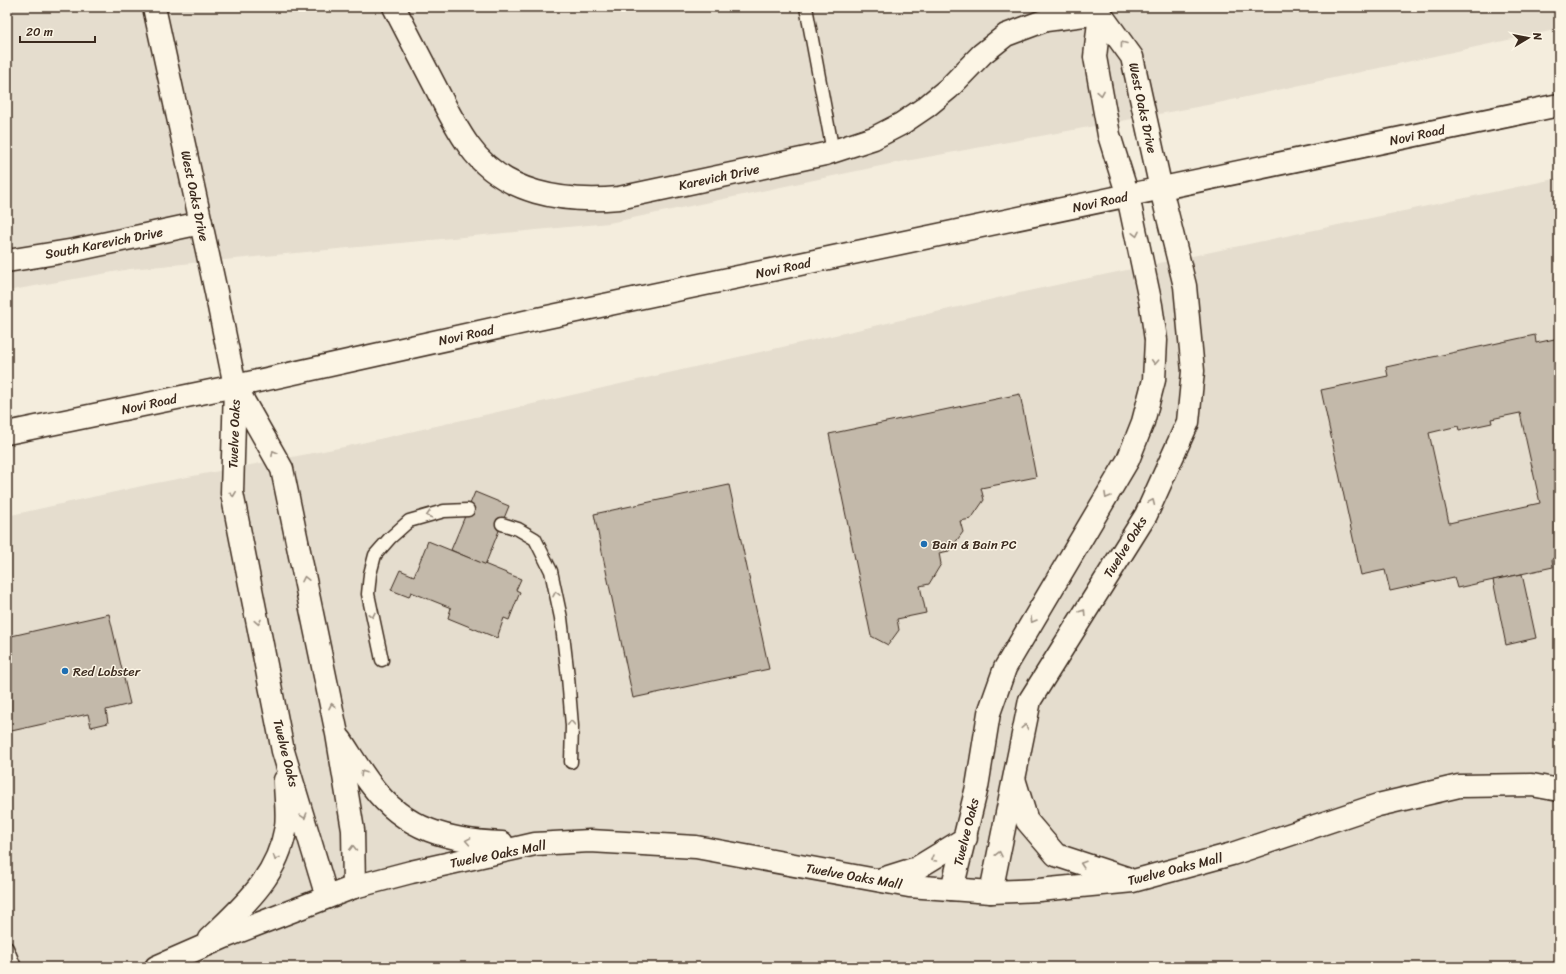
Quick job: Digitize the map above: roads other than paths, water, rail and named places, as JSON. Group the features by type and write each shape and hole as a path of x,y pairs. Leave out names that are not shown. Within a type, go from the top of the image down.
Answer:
{"street":[{"name":"West Oaks Drive","path":"154,7 235,386"},
{"name":"Karevich Drive","path":"394,7 455,124 469,147 494,170 530,190 570,199 619,198 833,152 874,138 901,124 926,107 949,88 982,54 1006,35 1046,20 1099,10"},
{"name":"West Oaks Drive","path":"1099,10 1132,57 1161,189"},
{"path":"1099,10 1094,56 1109,135 1128,196"},
{"name":"Novi Road","path":"7,433 235,386 538,319 1559,105"},
{"name":"Twelve Oaks","path":"990,892 1015,781 1030,700 1081,616 1146,515 1188,422 1193,371 1185,286 1161,189"},
{"name":"Twelve Oaks","path":"952,889 966,838 977,787 989,713 1005,668 1128,460 1143,422 1152,387 1156,340 1151,305 1128,196"},
{"name":"South Karevich Drive","path":"7,261 75,250 201,224"},
{"name":"Twelve Oaks","path":"235,386 282,469 337,734 352,830 354,887"},
{"name":"Twelve Oaks","path":"235,386 232,493 284,751 327,897"},
{"path":"337,734 372,787 390,806 414,825 446,837 476,842 535,844"},
{"path":"199,948 257,892 275,862 286,826 284,751"},
{"path":"1015,781 1027,821 1056,855 1133,881"},
{"name":"Twelve Oaks Mall","path":"156,967 199,948 354,887 446,863 535,844 590,841 696,847 909,886 990,892 1039,890 1133,881 1232,854 1378,806 1459,786 1532,785 1559,790"},
{"path":"878,880 917,868 966,838"}],"lane":[{"path":"806,7 833,152"},
{"path":"382,660 368,594 370,574 375,555 390,538 409,521 444,511 468,510"},
{"path":"502,524 518,529 535,539 551,570 561,618 568,677 572,726 571,762"},
{"path":"7,948 15,967"}],"place":[{"name":"Bain & Bain PC","path":"924,544"},
{"name":"Red Lobster","path":"65,671"}]}
